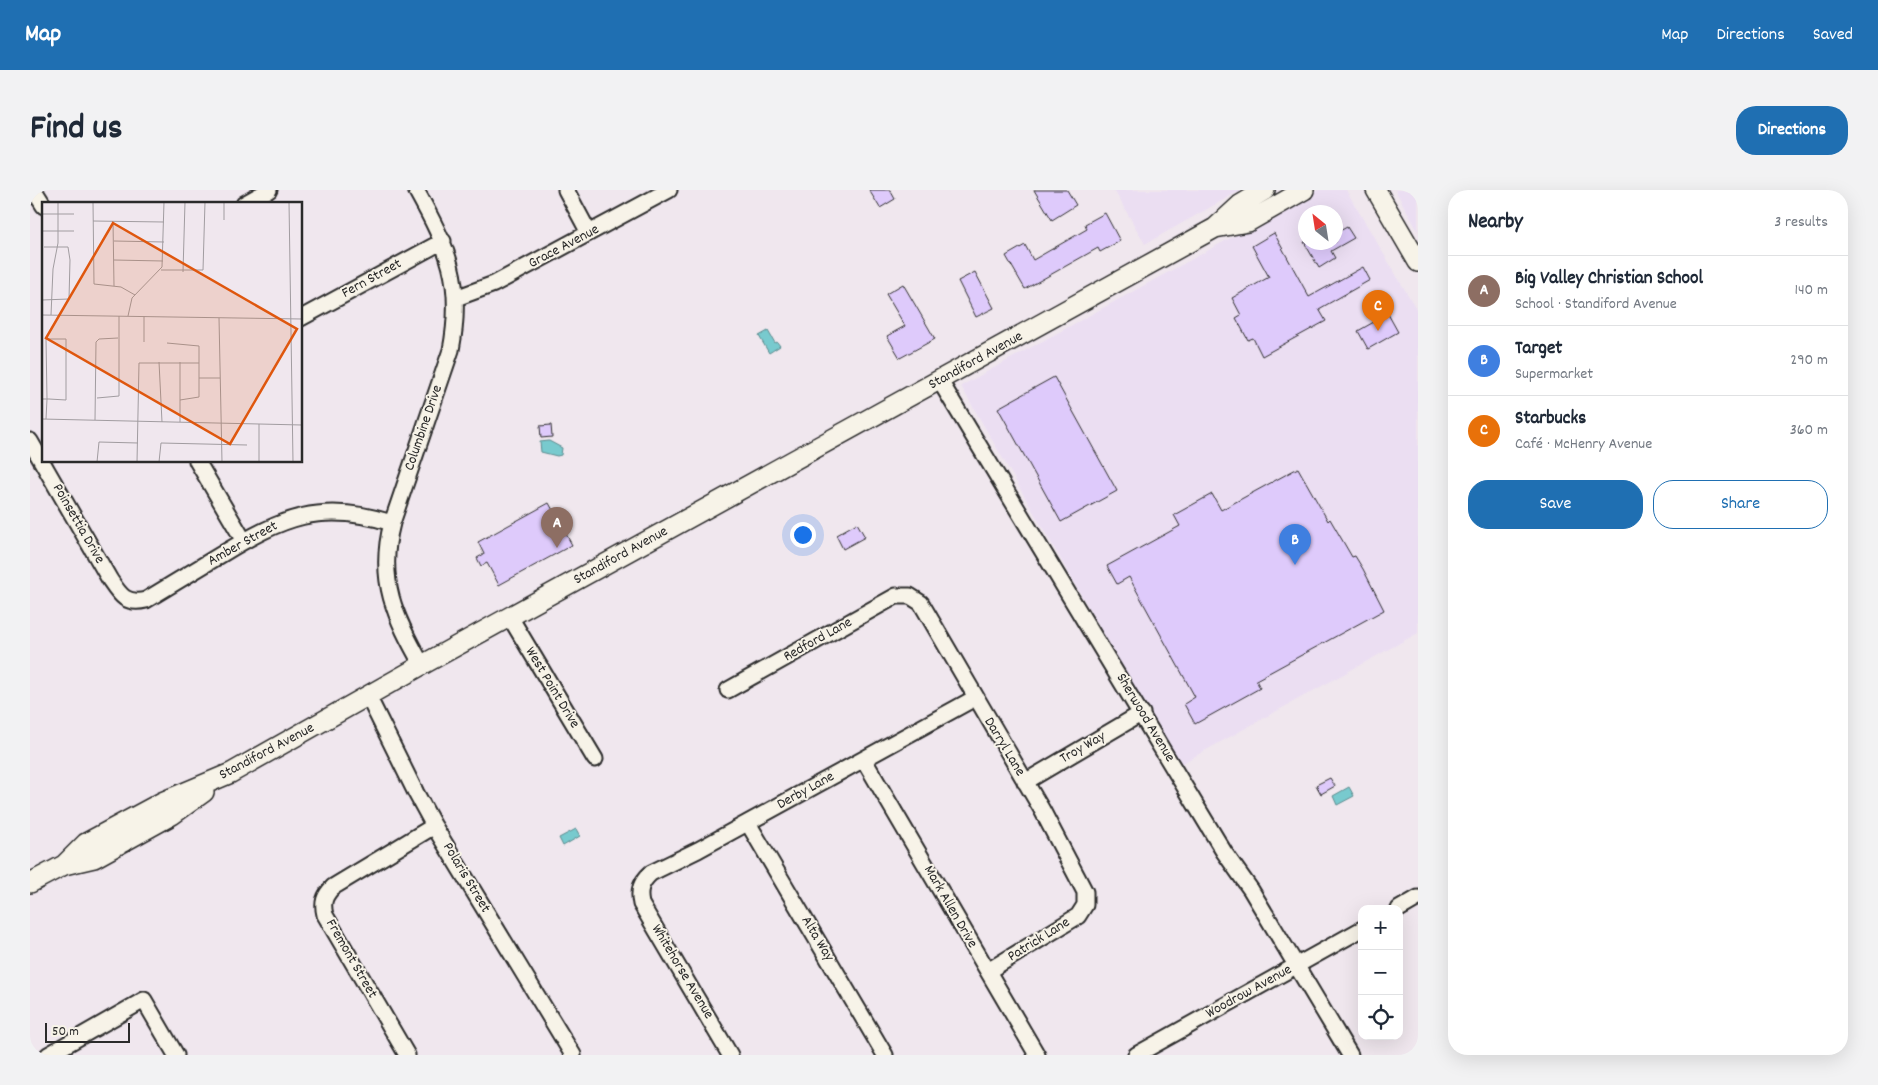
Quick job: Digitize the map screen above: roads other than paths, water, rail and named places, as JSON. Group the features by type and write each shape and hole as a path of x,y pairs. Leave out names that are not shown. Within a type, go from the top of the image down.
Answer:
{"main road":[{"name":"Standiford Avenue","path":"30,883 64,865 86,843 162,802 231,773 1214,228 1240,205 1265,190"},
{"name":"Standiford Avenue","path":"1214,228 1248,222 1304,190"},
{"path":"1376,190 1418,262"}],"street":[{"path":"34,190 42,203"},
{"path":"248,202 269,190"},
{"name":"Columbine Drive","path":"416,190 443,241 454,278 456,298 455,328 451,350 392,523 387,549 389,589 393,607 400,627 422,666"},
{"path":"566,190 589,233"},
{"name":"Grace Avenue","path":"456,298 494,284 669,190"},
{"name":"Fern Street","path":"302,317 443,241"},
{"name":"Sherwood Avenue","path":"940,381 1142,713 1224,852 1251,890 1350,1055"},
{"name":"Poinsettia Drive","path":"30,441 42,462"},
{"name":"Poinsettia Drive","path":"42,462 110,580 120,594 131,601"},
{"path":"198,462 244,541"},
{"name":"Amber Street","path":"131,601 146,600 244,541 286,520 326,512 371,516 392,523"},
{"name":"Redford Lane","path":"728,690 896,596 910,596"},
{"name":"Darryl Lane","path":"910,596 921,603 1025,782 1085,892 1085,905"},
{"name":"West Point Drive","path":"510,617 594,759"},
{"name":"Polaris Street","path":"368,696 434,826 573,1055"},
{"name":"Derby Lane","path":"640,888 645,878 651,873 698,850 975,698"},
{"name":"Troy Way","path":"1025,782 1142,713"},
{"name":"Mark Allen Drive","path":"864,760 1037,1055"},
{"name":"Alta Way","path":"748,822 885,1055"},
{"name":"Fremont Street","path":"407,1055 325,916 324,900 327,893 333,887 434,826"},
{"name":"Whitehorse Avenue","path":"640,888 641,904 730,1055"},
{"path":"1403,907 1418,898"},
{"name":"Patrick Lane","path":"988,972 1078,916 1085,905"},
{"name":"Woodrow Avenue","path":"1136,1055 1358,931"},
{"path":"48,1055 144,1000 176,1055"}],"water":[{"path":"768,331 775,343 777,342 780,346 769,353 759,336"},
{"path":"549,441 562,448 561,455 557,456 541,452 540,442"},
{"path":"1349,787 1354,796 1337,805 1333,796"},
{"path":"576,829 580,836 563,846 559,838"}],"place":[{"name":"Starbucks","path":"1378,331"},
{"name":"Big Valley Christian School","path":"557,548"},
{"name":"Target","path":"1295,565"}]}
